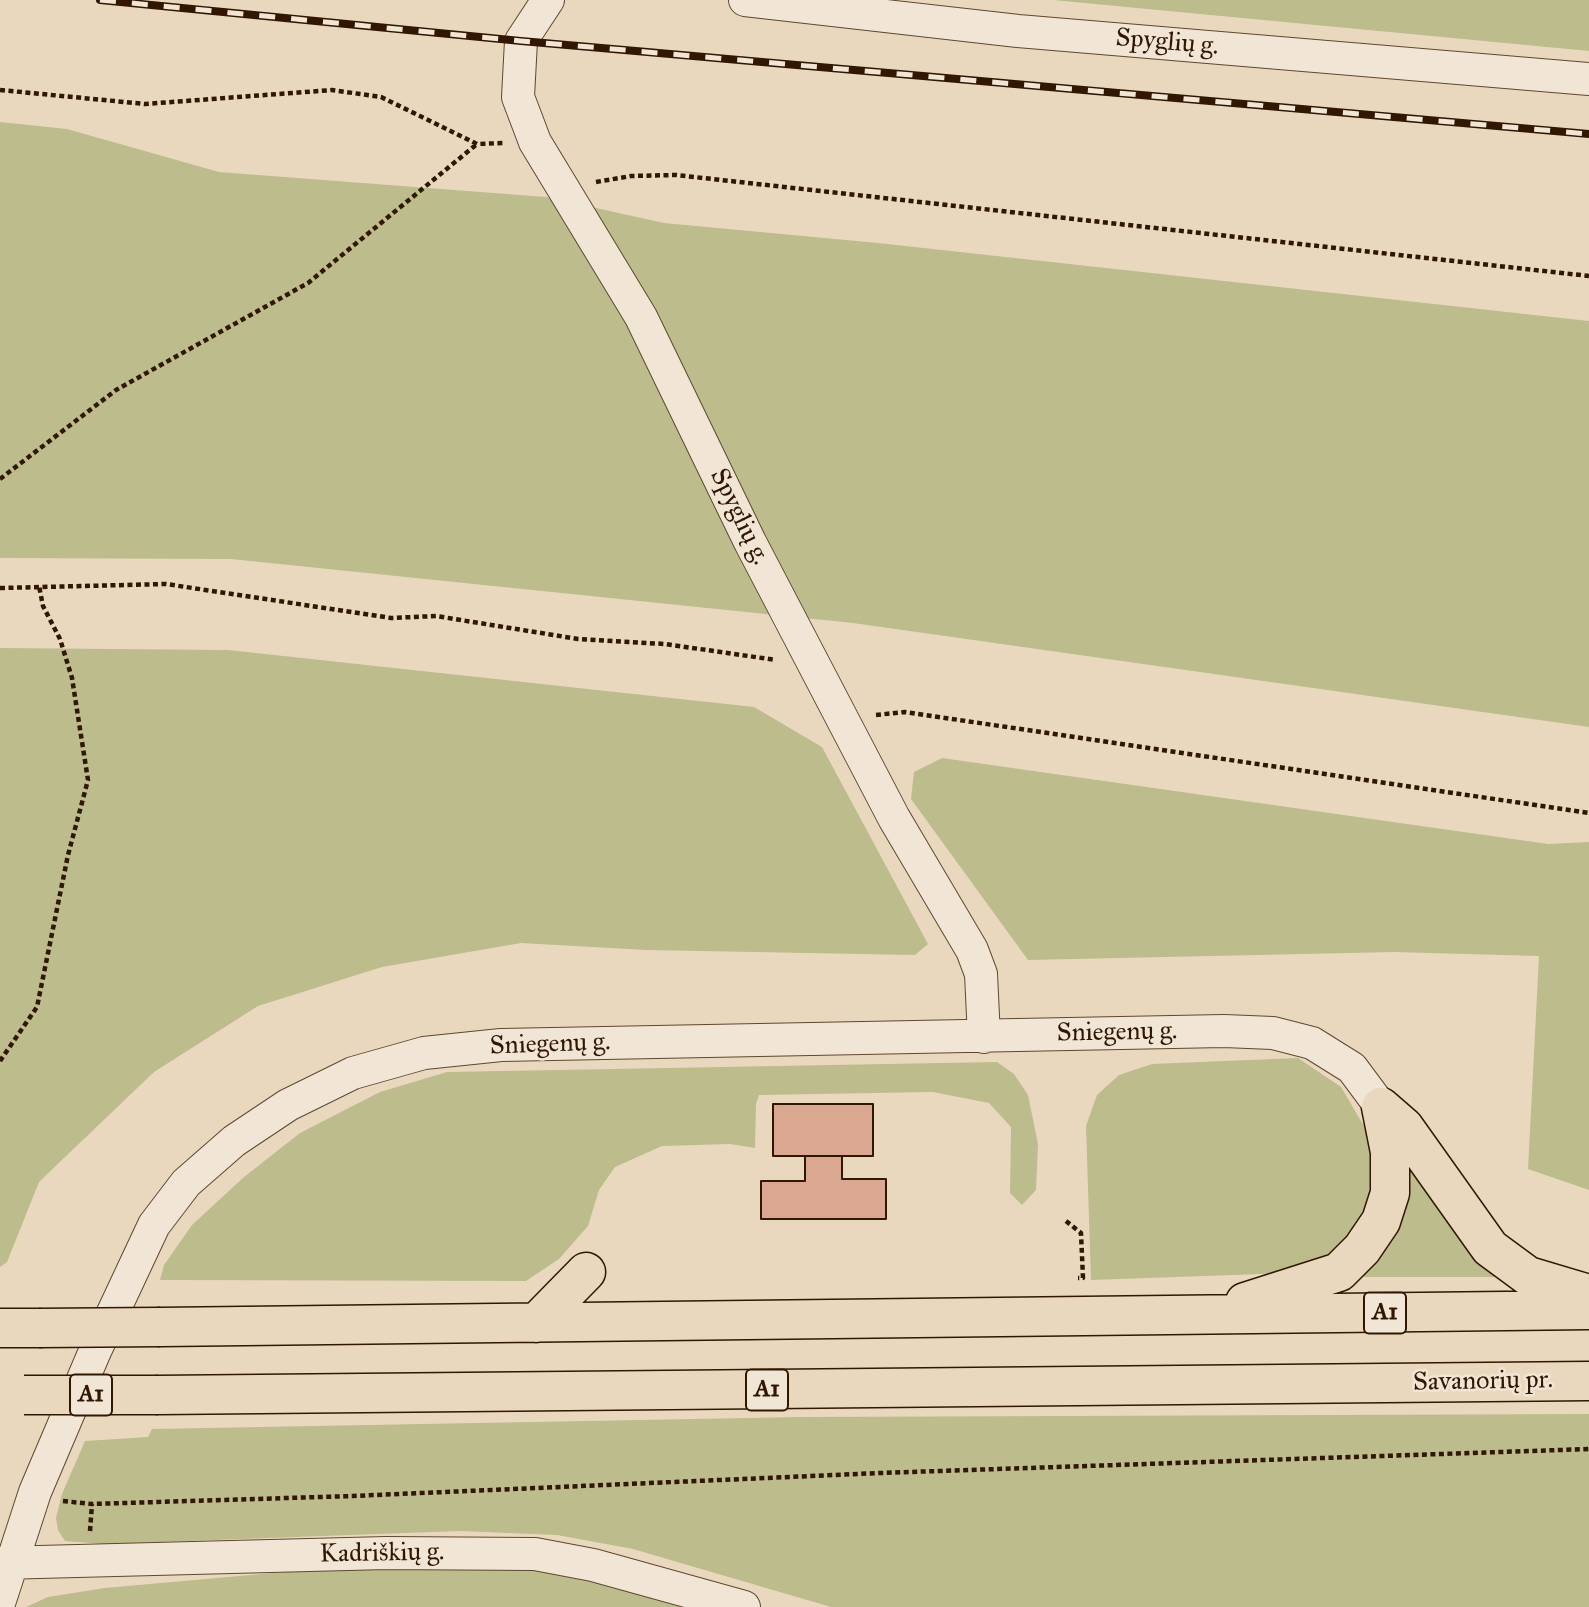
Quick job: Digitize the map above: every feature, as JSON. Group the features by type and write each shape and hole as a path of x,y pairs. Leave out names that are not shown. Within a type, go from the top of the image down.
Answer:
{"highway":[{"path":"1381,1107 1404,1127 1490,1248 1528,1276 1589,1294"},
{"path":"1180,1316 1266,1298 1339,1272 1362,1249 1381,1221 1390,1193 1390,1152 1381,1107"},
{"path":"536,1324 586,1272"},
{"name":"A1","path":"0,1328 1589,1310"},
{"name":"Savanorių pr.","path":"12,1395 1589,1381"}],"street":[{"name":"Spyglių g.","path":"548,0 522,41 518,97 535,142 641,317 750,542 894,818 972,950 981,974 984,1037"},
{"name":"Spyglių g.","path":"745,0 1018,31 1589,79"},
{"name":"Sniegenų g.","path":"0,1600 7,1561 35,1492 94,1351 153,1225 186,1183 234,1141 288,1105 353,1073 424,1053 501,1045 1273,1032 1312,1043 1352,1068 1381,1107"},
{"name":"Kadriškių g.","path":"7,1561 386,1553 535,1554 593,1565 744,1607"}],"path":[{"path":"0,90 145,104 332,90 381,97 477,144 535,142"},
{"path":"0,479 116,390 308,283 477,144"},
{"path":"566,194 601,180 676,176 1589,275"},
{"path":"0,588 166,584 391,618 436,616 578,639 665,644 815,666"},
{"path":"0,1061 37,1007 68,855 88,780 72,678 60,639 43,606 39,586"},
{"path":"846,725 874,715 905,712 1589,813"},
{"path":"35,1492 65,1501 92,1504 1589,1449"}],"shaded area":[{"path":"1053,0 1589,0 1589,51"},
{"path":"0,122 67,129 219,172 546,197 664,223 878,243 1589,321 1589,727 853,623 231,559 0,558"},
{"path":"0,648 228,650 754,707 822,747 928,944 915,955 646,950 521,943 382,967 258,1006 154,1072 39,1182 7,1262 0,1267"},
{"path":"942,758 1548,844 1589,842 1589,1190 1528,1169 1539,956 1394,952 1028,960 911,799 914,772"},
{"path":"1298,1058 1341,1087 1367,1131 1379,1182 1366,1225 1336,1256 1290,1273 1091,1280 1086,1126 1097,1095 1119,1075 1152,1064"},
{"path":"997,1062 1014,1074 1028,1095 1038,1144 1036,1190 1022,1205 1010,1193 1011,1127 989,1103 933,1092 759,1095 756,1104 755,1148 730,1144 662,1146 615,1167 599,1190 588,1226 559,1259 526,1281 160,1280 164,1265 192,1225 244,1177 300,1133 380,1092 447,1072"},
{"path":"1410,1157 1499,1277 1363,1277 1382,1249"},
{"path":"1589,1414 1589,1607 831,1607 633,1549 557,1535 460,1531 105,1544 65,1541 58,1530 56,1518 62,1494 85,1441 148,1437 152,1429 802,1417"},
{"path":"496,1566 569,1572 696,1607 26,1607 48,1597 105,1588 284,1572"}],"building":[{"path":"773,1104 873,1104 873,1156 773,1156"},
{"path":"805,1156 842,1156 842,1179 886,1179 886,1219 761,1219 761,1181 805,1181"}],"railway":[{"path":"100,0 521,41 1589,134"}]}
